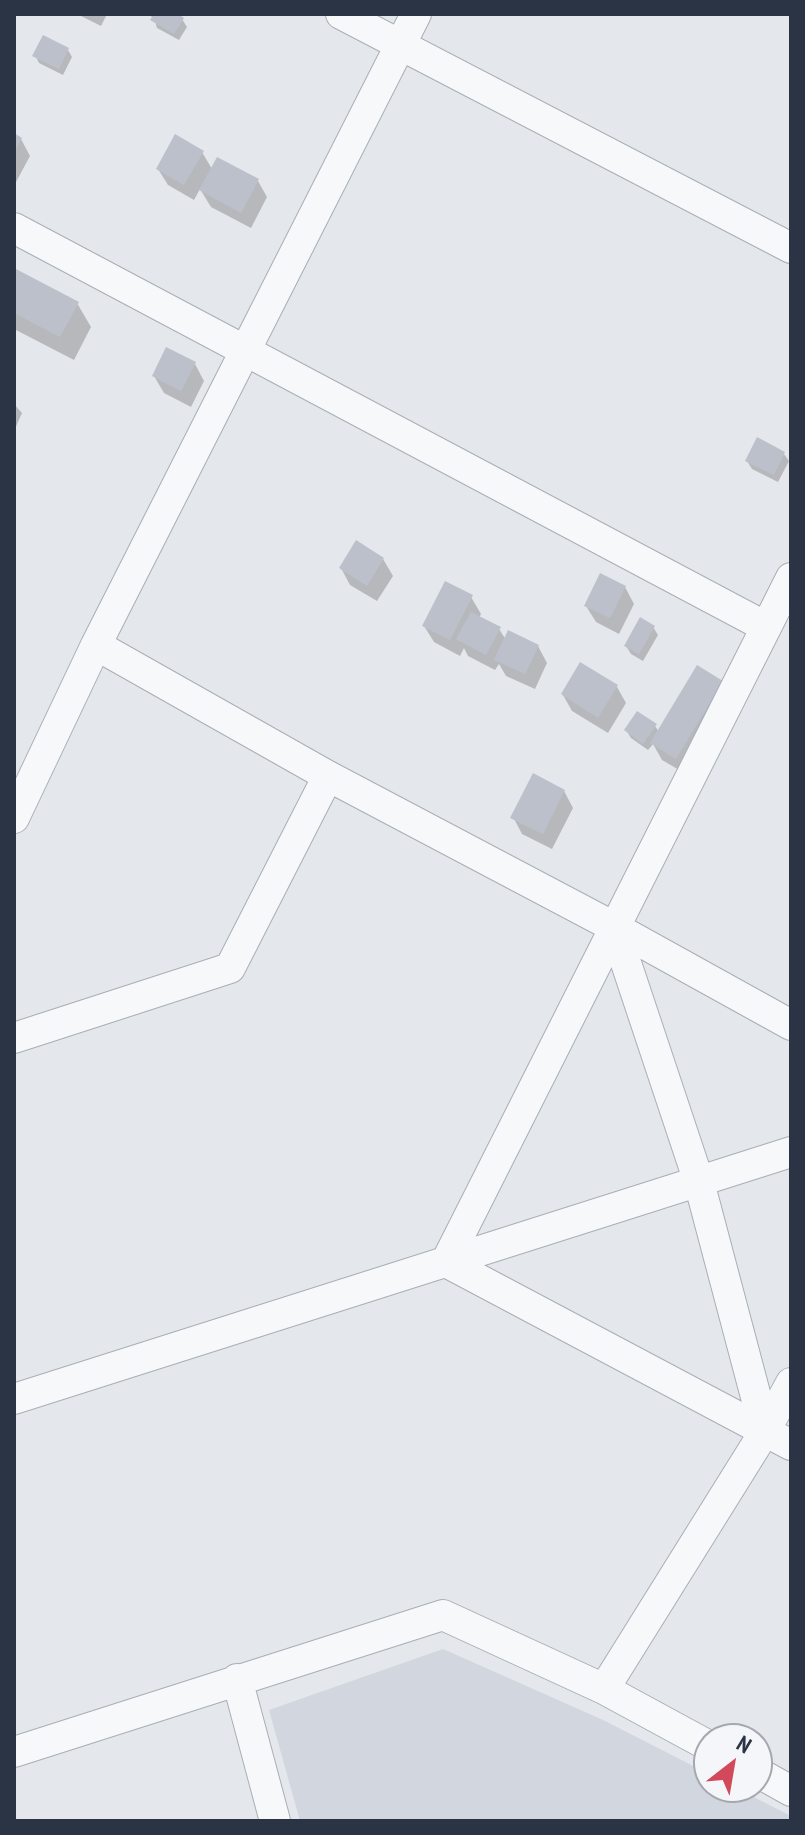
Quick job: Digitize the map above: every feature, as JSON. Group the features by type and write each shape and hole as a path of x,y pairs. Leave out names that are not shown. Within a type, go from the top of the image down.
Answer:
{"street":[{"path":"341,14 791,248"},
{"path":"14,818 96,645 416,14"},
{"path":"14,228 766,627"},
{"path":"446,1262 791,578"},
{"path":"96,645 328,776 614,927 791,1025"},
{"path":"14,1038 230,968 328,776"},
{"path":"614,927 699,1182 778,1438"},
{"path":"14,1399 791,1152"},
{"path":"446,1262 778,1438"},
{"path":"604,1689 778,1438 791,1383"},
{"path":"14,1752 443,1615 604,1689 693,1737"},
{"path":"237,1679 275,1821"},
{"path":"773,1781 791,1791"}],"shaded area":[{"path":"443,1649 603,1720 693,1766 693,1803 765,1803 791,1816 791,1821 300,1821 269,1710"}],"building":[{"path":"154,14 178,14 184,18 174,34 150,20"},
{"path":"43,35 69,48 59,69 32,56"},
{"path":"14,133 22,138 14,153"},
{"path":"175,134 204,151 184,185 156,169"},
{"path":"217,157 259,179 241,213 199,190"},
{"path":"14,268 79,302 60,337 14,313"},
{"path":"166,347 196,362 181,391 152,376"},
{"path":"757,437 785,452 774,475 745,461"},
{"path":"356,540 384,558 367,586 339,568"},
{"path":"600,573 626,586 610,618 584,606"},
{"path":"445,581 473,595 450,640 422,626"},
{"path":"471,612 501,627 486,655 456,639"},
{"path":"640,617 655,626 639,654 624,646"},
{"path":"508,630 539,645 525,674 494,660"},
{"path":"580,662 618,685 598,718 561,694"},
{"path":"697,665 723,681 676,759 650,743"},
{"path":"637,711 657,724 643,744 624,730"},
{"path":"533,773 565,790 543,834 510,818"}]}
